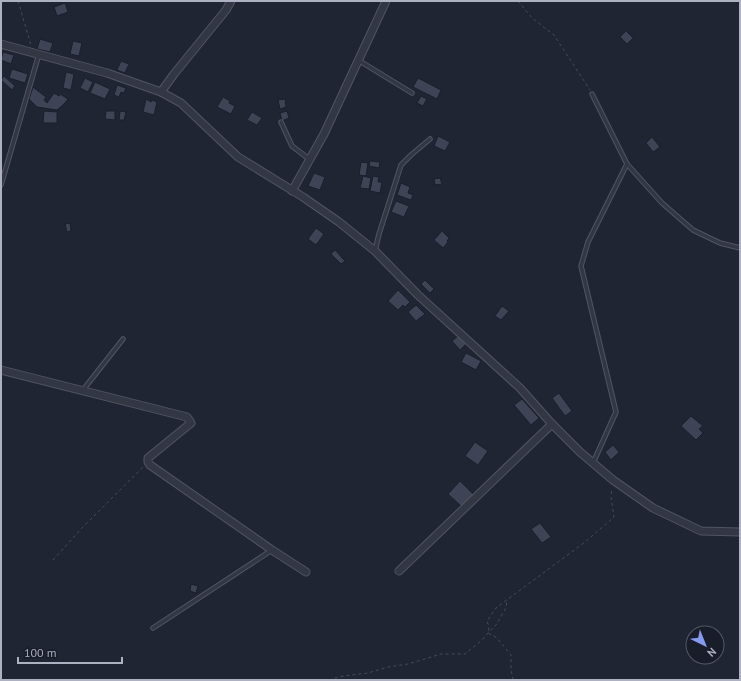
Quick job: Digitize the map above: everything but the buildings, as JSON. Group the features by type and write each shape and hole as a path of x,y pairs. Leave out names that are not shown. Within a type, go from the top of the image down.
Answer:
{"street":[{"path":"161,92 226,10 231,1"},
{"path":"292,191 324,134 386,1"},
{"path":"1,44 106,73 161,92 180,103 238,157 339,222 375,251 418,295 520,388 552,424 613,480 654,508 701,531 740,532"},
{"path":"1,370 187,417 191,423 148,458 150,465 306,572"},
{"path":"398,571 552,424"}],"lane":[{"path":"1,185 39,54"},
{"path":"358,60 412,93"},
{"path":"592,94 627,164 662,203 693,230 720,244 740,248"},
{"path":"281,122 292,146 309,159"},
{"path":"375,251 401,165 410,155 430,139"},
{"path":"593,463 616,412 581,266 588,242 627,164"},
{"path":"83,391 123,339"},
{"path":"153,628 272,550"}],"path":[{"path":"18,1 31,41 32,52"},
{"path":"518,1 532,18 554,35 592,94"},
{"path":"53,560 82,528 148,462"},
{"path":"488,633 487,622 496,608 585,542 614,517 611,497 613,480"},
{"path":"329,680 408,664 441,654 465,654 482,640 496,625 506,608 507,600"},
{"path":"488,633 497,638 510,655 513,680"}]}
